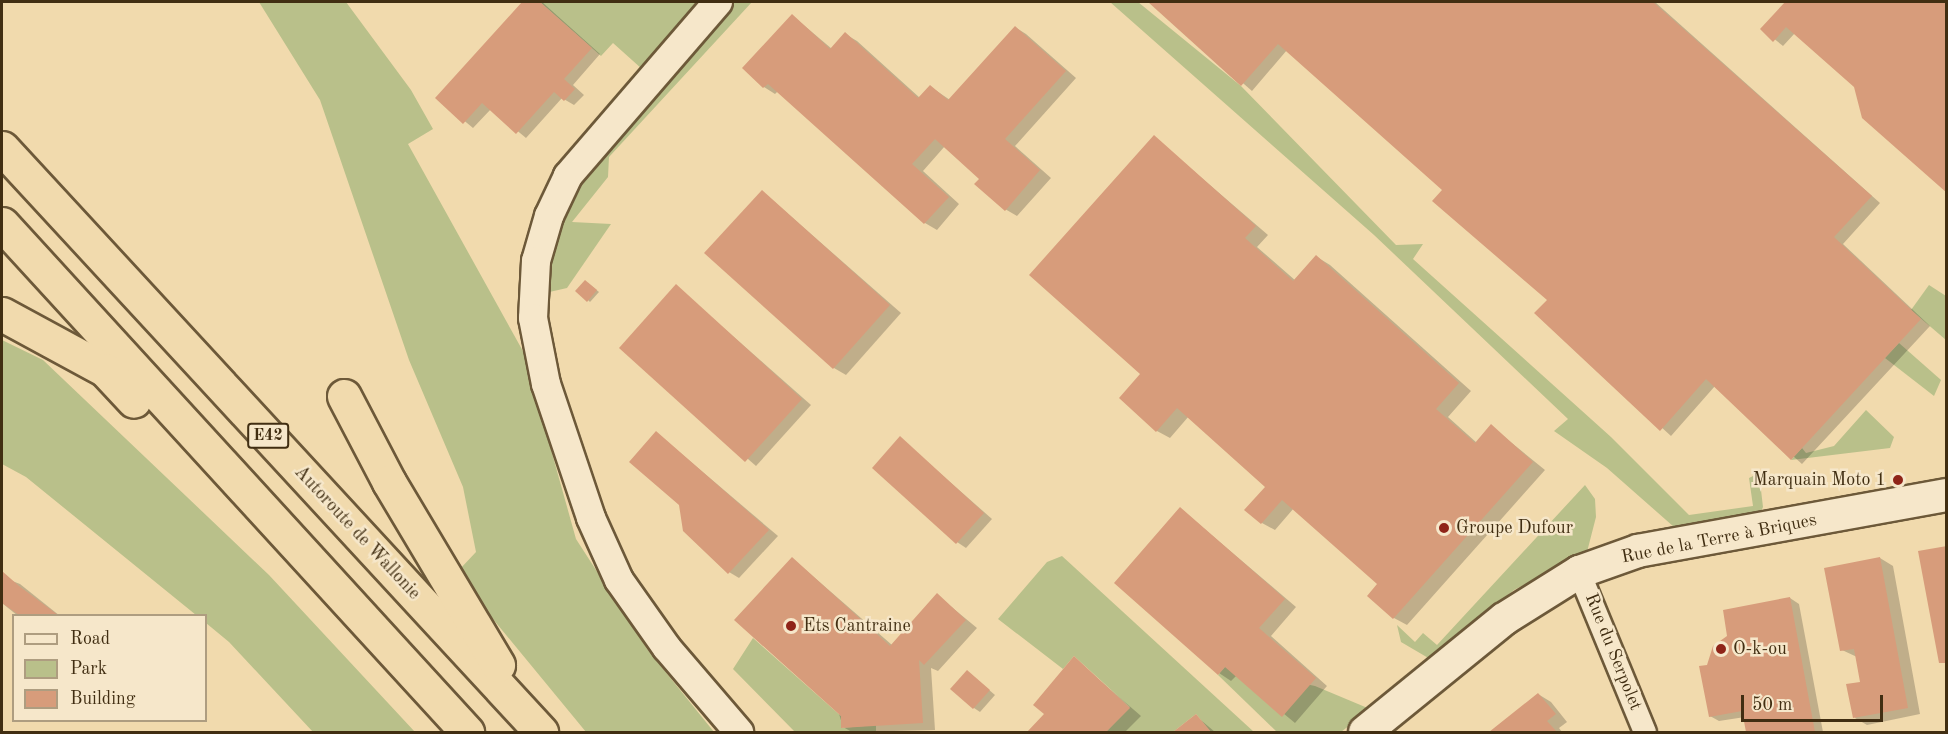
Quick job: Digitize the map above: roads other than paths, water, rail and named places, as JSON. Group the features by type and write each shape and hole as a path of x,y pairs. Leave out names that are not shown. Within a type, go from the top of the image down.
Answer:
{"highway":[{"name":"Autoroute de Wallonie","path":"2,148 537,728"},
{"path":"2,224 467,732"},
{"path":"2,314 105,370 166,436 260,506"},
{"path":"344,396 389,482 537,728"}],"main road":[{"name":"Rue de la Terre à Briques","path":"1365,732 1504,620 1579,572 1638,551 1947,495"}],"street":[{"path":"718,2 568,177 549,216 536,261 532,318 546,384 591,518 619,580 667,648 739,732"},
{"name":"Rue du Serpolet","path":"1579,572 1646,732"}],"place":[{"name":"Marquain Moto 1","path":"1898,480"},
{"name":"Groupe Dufour","path":"1444,528"},
{"name":"Ets Cantraine","path":"791,626"},
{"name":"O-k-ou","path":"1721,649"}]}
